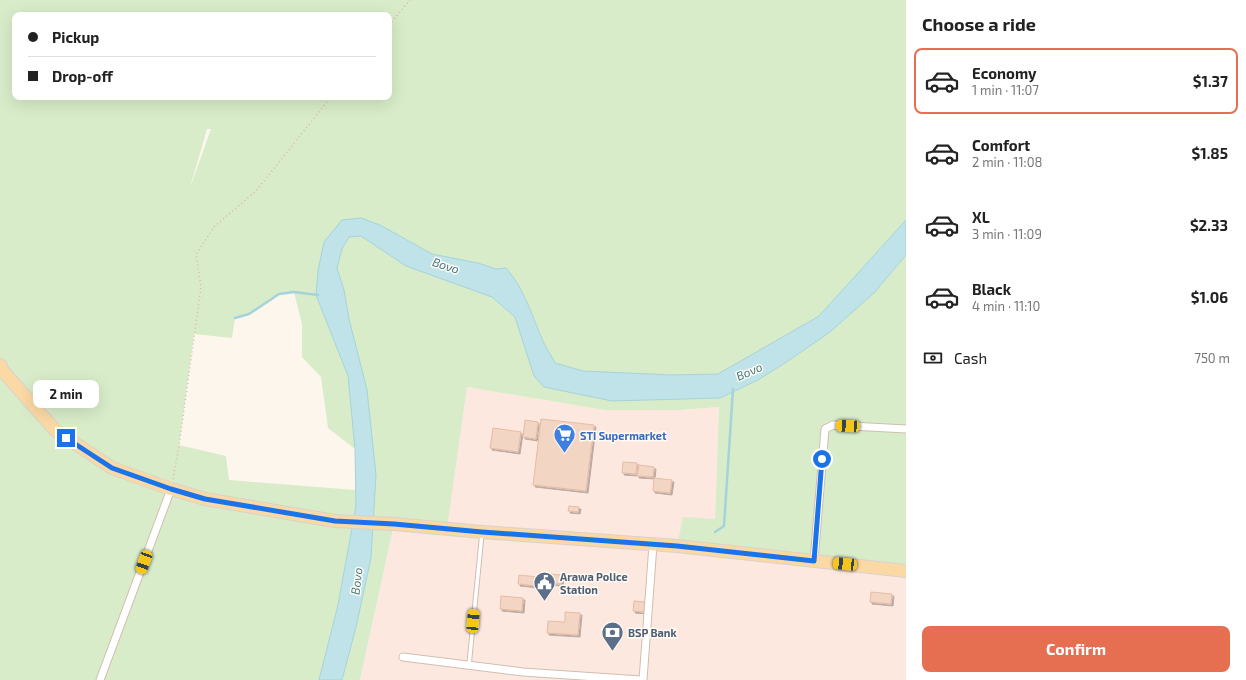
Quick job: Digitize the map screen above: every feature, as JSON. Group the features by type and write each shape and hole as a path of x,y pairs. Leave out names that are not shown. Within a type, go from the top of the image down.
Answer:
{"main road":[{"path":"0,365 3,371 55,430 112,468 171,489 205,499 335,521 653,545 906,571"}],"street":[{"path":"814,561 825,429 833,425 906,429"},
{"path":"100,680 171,489"},
{"path":"403,657 523,672 538,676 642,680 653,545"},
{"path":"522,680 523,672"}],"lane":[{"path":"469,665 482,532"}],"path":[{"path":"392,21 410,0"},
{"path":"171,489 179,446 202,287 196,254 215,226 256,191 329,100"}],"shaded area":[{"path":"467,387 605,410 680,410 719,407 715,519 906,571 906,680 360,680 394,524 447,528"}],"green space":[{"path":"0,0 906,0 906,220 819,316 718,374 672,375 583,371 555,363 544,343 523,293 506,268 496,269 478,263 432,254 380,225 342,220 324,316 348,376 355,449 328,428 321,377 302,357 302,324 294,292 279,294 249,314 235,318 232,338 194,334 179,445 226,456 229,480 356,490 356,506 338,605 319,680 0,680","holes":["207,129 211,129 191,185"]},
{"path":"361,236 458,284 492,297 515,317 534,376 689,399 720,398 758,380 788,361 830,332 874,293 906,255 906,571 677,546 683,517 715,519 719,407 680,410 605,410 467,387 447,529 394,524 360,680 342,680 356,627 371,558 349,319 344,290 337,268 342,249 349,237"}],"water":[{"name":"Bovo","path":"361,218 380,225 432,254 478,263 496,269 506,268 523,293 544,344 555,363 583,371 672,375 718,374 819,316 906,220 906,255 874,293 830,332 758,380 720,398 612,401 544,387 534,376 515,317 492,297 406,266 361,236 349,237 342,249 337,268 344,290 349,319 367,390 376,475 371,558 356,627 342,680 319,680 338,605 356,506 355,449 348,376 316,295 318,271 324,242 342,220"}],"building":[{"name":"STI Supermarket","path":"541,419 594,425 586,491 533,485"},
{"path":"525,420 538,422 536,439 523,437"},
{"path":"493,428 521,432 518,452 490,448"},
{"path":"623,462 637,463 636,474 622,473"},
{"path":"639,465 654,467 653,477 637,476"},
{"path":"654,478 672,480 670,493 653,491"},
{"path":"569,506 579,507 578,512 568,511"},
{"path":"539,573 562,575 561,584 538,582"},
{"path":"519,575 538,577 537,586 518,584"},
{"path":"871,592 892,594 891,604 870,602"},
{"path":"501,596 523,598 522,611 500,609"},
{"path":"634,601 645,602 644,612 633,611"},
{"path":"565,612 580,613 578,635 547,633 548,621 565,622"}],"waterway":[{"path":"235,318 249,314 279,294 294,292 318,295"},
{"path":"715,532 724,526 733,389"}],"place":[{"name":"STI Supermarket","path":"564,454"},
{"name":"Arawa Police Station","path":"545,602"},
{"name":"BSP Bank","path":"613,652"}],"route":[{"path":"66,438 112,468 171,489 205,499 335,521 394,524 677,546 814,561 822,459"}]}
